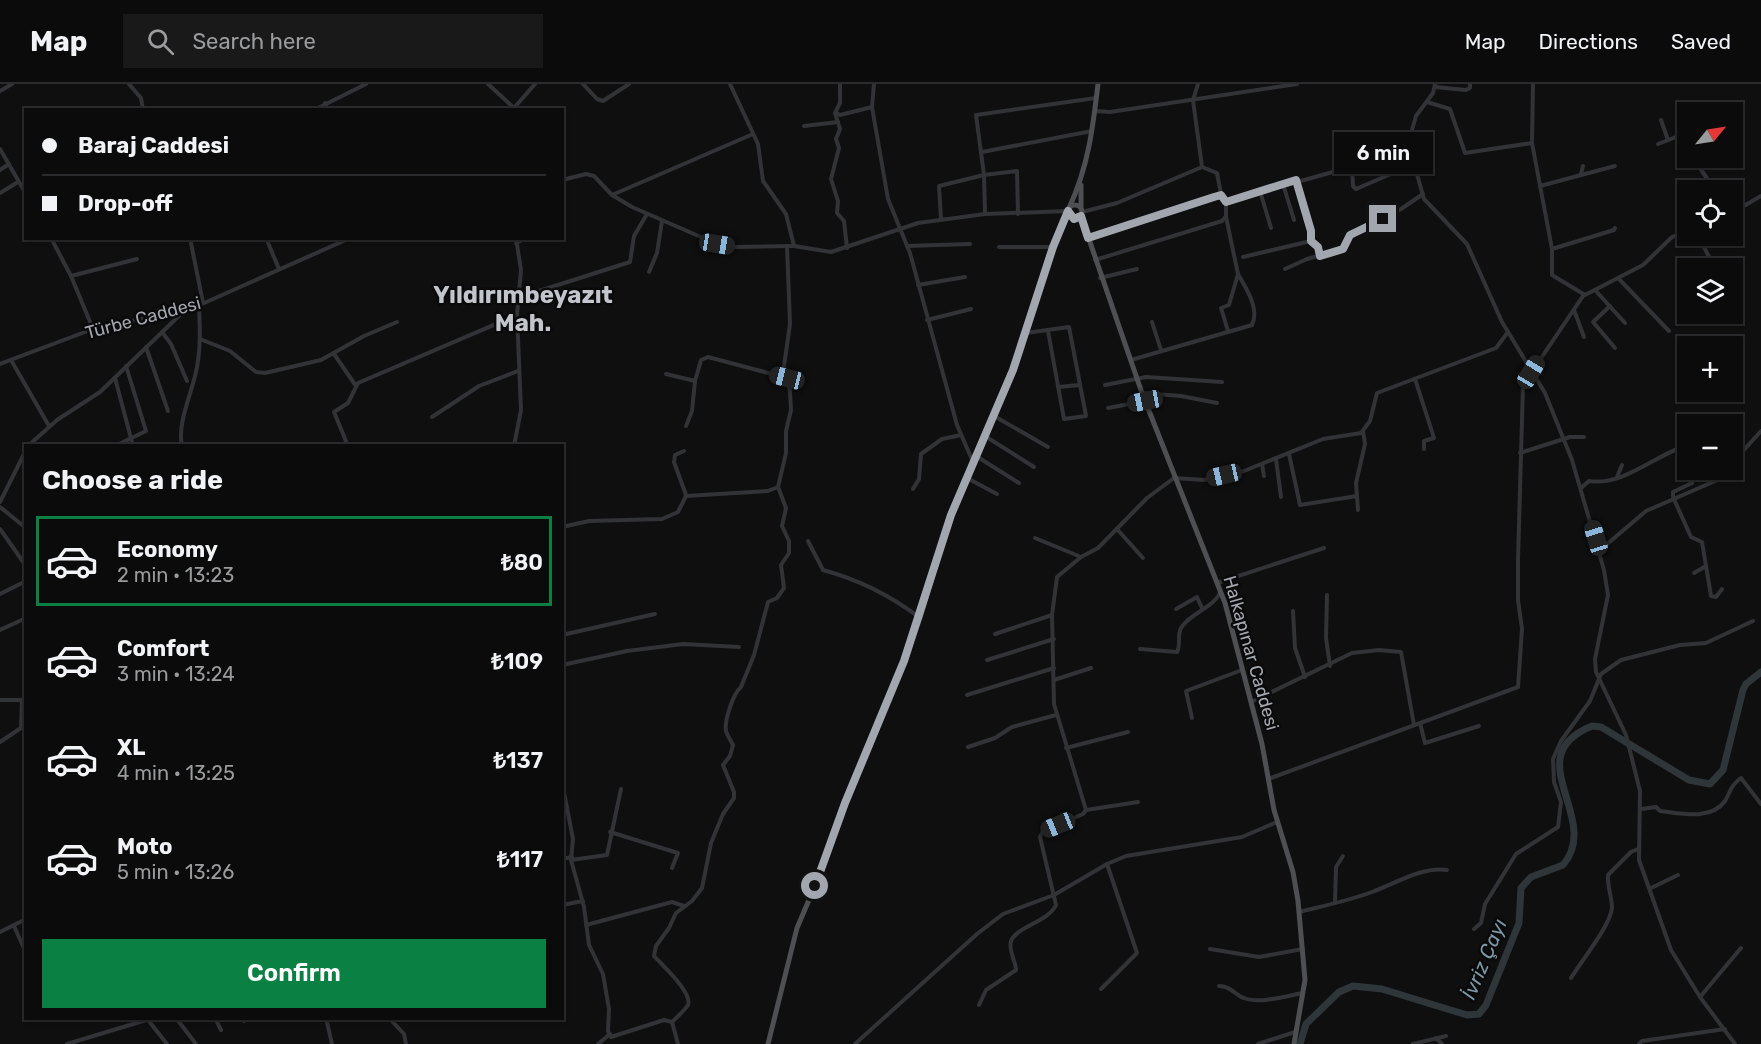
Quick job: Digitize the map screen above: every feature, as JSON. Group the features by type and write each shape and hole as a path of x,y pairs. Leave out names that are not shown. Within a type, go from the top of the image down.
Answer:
{"main road":[{"path":"768,1044 797,928 920,618 949,523 994,416 1026,333 1053,247 1081,183 1092,131 1098,84"},
{"name":"Halkapınar Caddesi","path":"1081,183 1081,212 1094,260 1174,478 1221,593 1262,744 1277,822 1293,872 1303,949 1303,993 1294,1044"},
{"path":"1074,205 1081,212 1074,219 1069,209 1074,205"}],"street":[{"path":"0,91 12,84"},
{"path":"129,84 141,98 143,108"},
{"path":"317,108 366,84"},
{"path":"488,84 512,108"},
{"path":"514,108 535,84"},
{"path":"583,84 600,101 627,85"},
{"path":"730,84 753,134 760,155 763,181 786,214 794,246"},
{"path":"840,84 840,103 836,113 840,129 837,138 839,148 831,179 838,201 837,213 844,221 847,248"},
{"path":"874,84 872,107 888,199 898,228 908,246 961,435 973,462"},
{"path":"1198,84 1193,100 1202,167"},
{"path":"1095,111 1110,112 1297,84"},
{"path":"1470,84 1470,88 1466,90 1435,86 1427,102 1416,116 1412,130 1414,164 1424,199 1467,244 1509,332 1545,393 1564,440 1599,550 1608,595 1595,659 1599,677 1626,735 1640,791 1639,860 1651,888 1671,950 1700,997 1735,1044"},
{"path":"1533,84 1532,143 1552,249 1552,275 1585,295"},
{"path":"985,214 982,152 976,115 1096,98"},
{"path":"1427,102 1450,109 1465,153 1532,143"},
{"path":"325,103 326,108"},
{"path":"836,113 840,115 872,107"},
{"path":"1661,120 1668,140"},
{"path":"804,126 838,122"},
{"path":"982,152 1092,131"},
{"path":"612,195 753,134"},
{"path":"1658,144 1677,137"},
{"path":"0,148 24,191"},
{"path":"0,170 9,164"},
{"path":"1226,202 1296,180 1347,168 1352,168 1353,186 1356,189 1414,164"},
{"path":"1581,175 1583,166"},
{"path":"1540,186 1615,166"},
{"path":"1081,212 1117,203 1202,167 1217,173 1221,195 1226,202 1226,216 1238,274 1250,295 1254,321 1252,325 1130,360"},
{"path":"941,219 939,186 984,175 1017,171 1018,214"},
{"path":"564,180 586,174 594,176 612,195 647,214 717,244 794,246 831,252 898,228 941,219 1069,209"},
{"path":"1296,180 1311,231 1311,241 1318,247 1320,256"},
{"path":"0,193 18,182"},
{"path":"1283,184 1293,220"},
{"path":"1260,191 1272,228"},
{"path":"1285,269 1343,249 1350,235 1401,209 1423,194"},
{"path":"1088,238 1221,195"},
{"path":"1743,207 1761,196"},
{"path":"517,298 630,262 633,236 647,214"},
{"path":"1094,260 1222,220 1226,216"},
{"path":"649,272 657,253 662,221"},
{"path":"1552,249 1615,228"},
{"path":"1271,778 1518,687 1522,629 1518,600 1523,385 1585,295 1643,265 1672,237 1677,235"},
{"path":"52,240 71,276 93,329"},
{"path":"182,444 179,430 189,403 200,339 201,304 190,240"},
{"path":"267,240 279,269"},
{"name":"Türbe Caddesi","path":"0,364 93,329 184,310 201,304 345,240"},
{"path":"514,444 521,410 517,298 521,270 516,241"},
{"path":"1243,257 1311,241"},
{"path":"908,246 970,244"},
{"path":"672,1022 687,1006 689,999 685,988 654,956 656,946 676,913 702,888 711,843 723,814 734,798 734,792 723,765 730,756 733,745 726,730 729,714 736,691 741,687 754,655 768,602 777,598 784,588 781,566 789,553 789,541 782,526 786,508 778,487 786,453 786,431 791,410 784,366 791,308 787,246"},
{"path":"999,247 1053,247"},
{"path":"71,276 137,259"},
{"path":"1100,278 1137,269"},
{"path":"1227,332 1221,308 1229,305 1238,274"},
{"path":"918,285 965,277"},
{"path":"1618,278 1669,331"},
{"path":"1595,290 1625,323"},
{"path":"1610,306 1593,322 1614,348"},
{"path":"927,320 971,309"},
{"path":"1574,309 1584,337"},
{"path":"30,444 49,426 92,398 115,378 184,310"},
{"path":"347,444 334,412 348,403 358,383 517,315"},
{"path":"200,339 230,351 256,372 265,373 321,360 364,336 397,322"},
{"path":"1152,322 1161,350"},
{"path":"1026,333 1069,327 1086,416 1064,419 1048,331"},
{"path":"162,332 171,344 187,381"},
{"path":"1086,810 1056,715 1052,615 1057,577 1081,557 1098,548 1153,492 1174,478 1204,480 1262,464 1323,439 1363,431 1370,421 1377,393 1496,348 1509,332"},
{"path":"146,347 168,411"},
{"path":"334,354 357,387"},
{"path":"686,426 692,411 695,381 701,360 708,357 787,378"},
{"path":"11,360 49,426"},
{"path":"119,444 146,431 126,366"},
{"path":"432,417 479,386 518,371"},
{"path":"666,374 695,381"},
{"path":"1105,385 1136,377 1222,382"},
{"path":"115,378 133,444"},
{"path":"1414,379 1434,438 1424,441 1424,449"},
{"path":"1058,387 1080,385"},
{"path":"1142,393 1181,396 1217,403"},
{"path":"1108,408 1145,401"},
{"path":"994,416 1048,447"},
{"path":"1358,510 1356,483 1365,444 1363,431"},
{"path":"1743,451 1761,431"},
{"path":"914,489 919,479 921,454 942,439 961,435"},
{"path":"985,436 1034,467"},
{"path":"1520,453 1564,440 1584,437"},
{"path":"1581,488 1589,481 1603,482 1617,477 1677,449"},
{"path":"564,526 589,520 672,517 678,512 686,496 674,462 678,452 684,451"},
{"path":"24,454 0,505 24,526"},
{"path":"1289,454 1300,505 1357,496"},
{"path":"976,455 1019,483"},
{"path":"1276,459 1281,497"},
{"path":"1262,464 1264,476"},
{"path":"1617,477 1622,465"},
{"path":"967,478 997,494"},
{"path":"1599,550 1646,511 1673,497 1717,480"},
{"path":"1692,483 1673,492 1673,497 1691,537 1702,542 1711,596 1716,597 1722,589"},
{"path":"686,496 768,491 778,487"},
{"path":"0,529 24,563"},
{"path":"1117,530 1143,558"},
{"path":"1035,538 1081,557"},
{"path":"808,541 824,570 850,577 881,591 920,618"},
{"path":"1217,583 1324,548"},
{"path":"1694,573 1706,566"},
{"path":"0,594 24,582"},
{"path":"1140,649 1177,652 1182,628 1221,593"},
{"path":"1327,595 1326,638 1330,666"},
{"path":"1176,609 1197,597 1202,608"},
{"path":"1293,611 1295,648 1305,677"},
{"path":"564,635 655,614"},
{"path":"995,634 1052,615"},
{"path":"0,630 24,619"},
{"path":"1474,929 1481,923 1485,904 1516,854 1558,827 1561,802 1554,782 1553,759 1562,741 1590,701 1599,677 1612,664 1621,660 1680,645 1706,643 1753,621"},
{"path":"987,660 1054,639"},
{"path":"564,665 627,651 683,644 739,647"},
{"path":"1251,702 1330,666 1352,653 1379,650 1401,652 1414,725"},
{"path":"967,695 1054,668"},
{"path":"1054,680 1091,668"},
{"path":"1192,718 1186,691 1242,670"},
{"path":"0,700 24,700 21,728 0,742"},
{"path":"968,747 995,738 1023,723 1056,715"},
{"path":"1420,723 1425,743 1479,726"},
{"path":"1066,748 1128,732"},
{"path":"1641,809 1650,806 1660,811 1707,813 1721,805 1726,799 1731,784 1741,778 1761,804"},
{"path":"564,859 607,855 610,832 621,789"},
{"path":"564,792 573,839 572,859 583,902 589,945 603,974 610,1034"},
{"path":"979,1005 986,990 1016,970 1011,941 1017,934 1054,910 1056,905 1040,837 1043,831 1083,814 1086,810 1138,802"},
{"path":"855,1044 976,934 1003,914 1054,895 1107,864 1126,856 1242,837 1277,822"},
{"path":"610,832 678,853 672,868"},
{"path":"1571,978 1609,920 1612,910 1608,875 1631,852 1638,849"},
{"path":"1335,903 1336,867 1343,856"},
{"path":"1101,989 1137,953 1107,864"},
{"path":"1299,912 1374,892 1391,882 1441,869 1448,870"},
{"path":"1651,888 1678,875"},
{"path":"564,905 583,902"},
{"path":"586,925 672,902 684,906"},
{"path":"0,932 24,920"},
{"path":"14,926 24,948"},
{"path":"1700,997 1741,948"},
{"path":"1210,949 1251,957 1303,949"},
{"path":"1219,986 1235,990 1242,998 1252,1000 1303,993"},
{"path":"67,1044 148,1020"},
{"path":"152,1020 167,1044"},
{"path":"178,1020 196,1044"},
{"path":"215,1020 221,1030"},
{"path":"326,1020 332,1044"},
{"path":"391,1020 404,1034 406,1044"},
{"path":"610,1034 611,1037 664,1020 672,1022"},
{"path":"672,1022 678,1044"},
{"path":"1639,1044 1642,1041 1725,1029"},
{"path":"1258,1044 1295,1032"},
{"path":"599,1044 610,1034"},
{"path":"1413,1044 1446,1036"},
{"path":"1435,1037 1442,1044"}],"waterway":[{"name":"İvriz Çayı","path":"1300,1044 1306,1024 1339,992 1353,986 1382,989 1467,1015 1479,1014 1486,1005 1519,923 1521,888 1531,877 1563,865 1573,847 1574,828 1560,771 1561,754 1571,739 1592,726 1601,727 1689,780 1710,784 1723,770 1743,690 1746,684 1761,672"}],"district":[{"name":"Yıldırımbeyazıt Mah.","path":"523,309"}],"route":[{"path":"815,886 845,803 904,661 920,618 951,515 1013,370 1053,247 1068,211 1070,217 1074,219 1081,216 1088,238 1221,195 1226,202 1296,180 1311,231 1311,241 1315,242 1320,256 1343,249 1350,235 1356,230 1383,219"}]}
